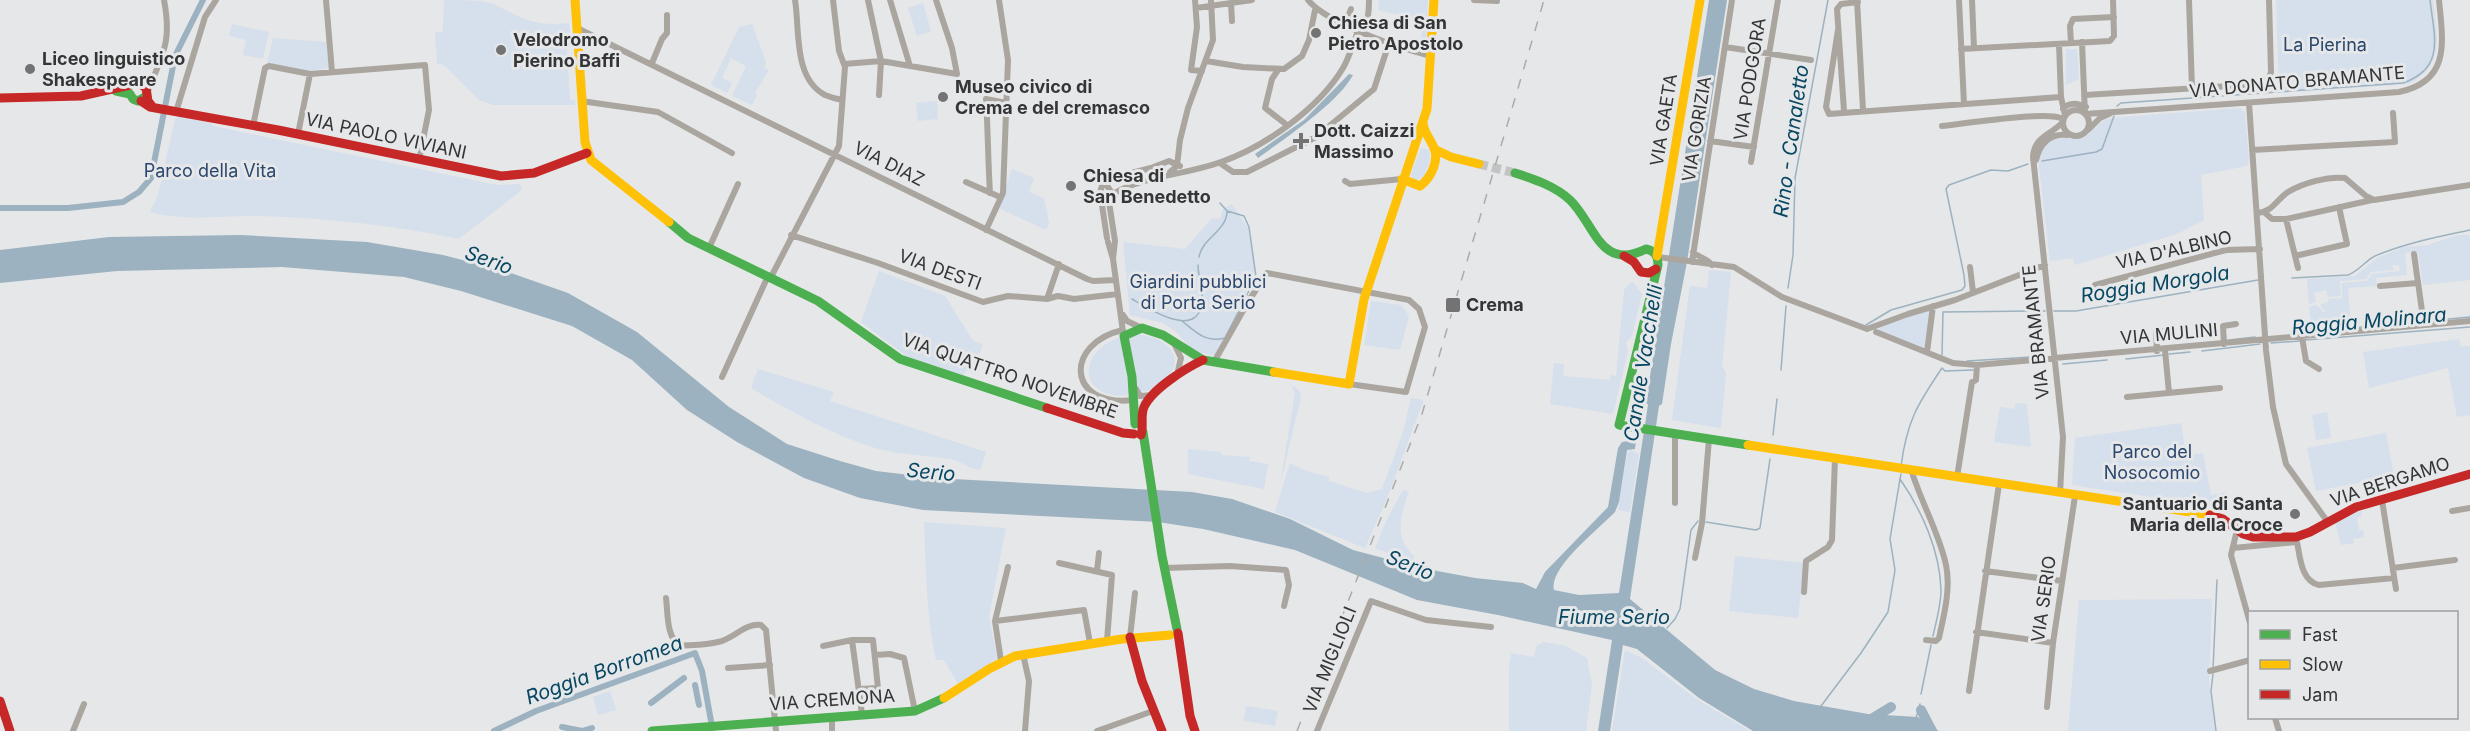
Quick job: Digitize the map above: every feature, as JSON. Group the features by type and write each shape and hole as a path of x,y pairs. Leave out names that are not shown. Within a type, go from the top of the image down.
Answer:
{"street":[{"path":"112,90 130,94 133,99 145,96 168,36 169,23 164,0"},
{"path":"176,112 205,17 216,0"},
{"path":"326,0 332,72"},
{"path":"574,0 587,153"},
{"path":"795,0 803,69 812,85 825,94 842,100"},
{"path":"722,377 769,276 839,146 844,64 838,51 833,0"},
{"path":"868,0 881,61 879,95"},
{"path":"890,0 910,66"},
{"path":"844,64 881,61 957,74 952,48 936,0"},
{"path":"986,230 1003,193 1006,103 1009,81 999,0"},
{"path":"1195,0 1197,27 1191,70 1202,71"},
{"path":"1196,8 1211,3 1252,0"},
{"path":"1308,0 1315,10 1345,24 1389,43 1431,56"},
{"path":"1167,174 1220,163 1251,149 1287,125 1320,96 1342,70 1351,54 1359,30 1366,23 1369,0"},
{"path":"1350,384 1366,291 1395,204 1409,183 1408,168 1428,103 1434,0"},
{"path":"1474,0 1497,1"},
{"name":"VIA GAETA","path":"1675,434 1619,425 1619,419 1658,258 1700,0"},
{"name":"VIA GORIZIA","path":"1689,262 1693,252 1732,0"},
{"name":"VIA PODGORA","path":"1751,162 1778,0"},
{"path":"1959,0 1964,104"},
{"path":"1972,0 1974,48"},
{"path":"1961,49 2113,40 2113,0"},
{"path":"2189,0 2192,88"},
{"path":"2085,95 2263,84 2271,72 2269,0"},
{"name":"VIA DONATO BRAMANTE","path":"2117,111 2399,92 2420,86 2436,70 2442,57 2443,36 2439,0"},
{"path":"1844,111 1838,57 1839,5 1858,1 1863,110"},
{"path":"1110,240 1109,202 1113,194 1167,174 1175,170 1178,164 1179,142 1188,108 1213,40 1211,3"},
{"path":"1231,3 1232,21"},
{"path":"1345,24 1351,9"},
{"path":"1206,61 1284,69 1302,56 1309,40 1315,10"},
{"path":"652,63 667,33 667,15"},
{"path":"2071,43 2070,26 2073,19 2114,17"},
{"name":"VIA DIAZ","path":"577,27 986,230 1094,281 1116,280"},
{"path":"2082,42 2085,110 2090,124 2087,131"},
{"path":"1220,163 1233,172 1247,172 1316,137 1374,89 1389,43"},
{"path":"2059,44 2064,130 2070,135"},
{"path":"1725,47 1811,60"},
{"path":"1838,57 1826,112 2061,97"},
{"path":"254,126 265,68 269,66 310,74 425,65 429,110 419,160"},
{"path":"1278,70 1272,79 1265,108 1287,125"},
{"path":"130,94 132,87 154,74"},
{"path":"298,134 310,74"},
{"path":"0,98 81,96 139,84"},
{"name":"VIA PAOLO VIVIANI","path":"139,84 154,108 513,177 577,159 587,153"},
{"path":"990,193 986,99 1006,103"},
{"path":"582,101 658,112 732,153"},
{"path":"2249,103 2260,213 2266,340 2273,407 2286,464 2327,521"},
{"path":"1942,126 2038,117 2063,117 2075,110 2117,111"},
{"name":"VIA BRAMANTE","path":"2034,167 2044,141 2057,135 2077,137 2100,118 2117,111"},
{"path":"2252,150 2395,142 2393,113"},
{"name":"VIA BRAMANTE","path":"2061,493 2062,437 2033,157 2036,144 2063,117"},
{"path":"1345,181 1350,184 1409,183 1420,186 1427,182 1434,160 1433,147 1424,133 1423,123"},
{"path":"1710,141 1754,147"},
{"path":"1413,152 1420,144 1433,147 1451,157 1479,164"},
{"name":"VIA QUATTRO NOVEMBRE","path":"587,153 602,170 688,238 769,276 837,313 900,359 1120,432 1137,430"},
{"path":"1434,160 1451,157"},
{"path":"1194,170 1169,161 1151,168 1111,177 1104,180 1100,187 1132,377 1139,398 1137,430 1146,460 1173,632 1195,731"},
{"path":"1515,173 1547,186 1569,199 1579,210 1603,247 1609,252 1635,259"},
{"path":"1111,177 1107,186 1113,194"},
{"path":"2260,213 2269,211 2289,192 2333,178 2345,178 2374,200"},
{"path":"966,182 1000,197"},
{"path":"1395,204 1409,183"},
{"path":"709,248 738,184"},
{"path":"2260,213 2272,219 2286,219 2374,200 2470,185"},
{"path":"2295,256 2348,244 2339,207"},
{"path":"2286,219 2298,268"},
{"name":"VIA DESTI","path":"791,235 878,263 982,302 1008,296 1047,299 1058,296 1074,299 1118,294"},
{"name":"VIA D'ALBINO","path":"2095,285 2218,252 2260,249"},
{"path":"1635,259 1642,250 1658,258 1734,267 1782,297 1869,329 2044,265"},
{"path":"1693,252 1709,260 1712,265"},
{"path":"2414,254 2424,322"},
{"path":"1645,273 1658,258"},
{"path":"1635,259 1638,270 1645,273 1651,288"},
{"path":"1047,299 1059,264"},
{"path":"1970,267 1973,292"},
{"path":"1120,305 1127,321 1172,340 1203,360 1214,362 1350,384 1406,392 1425,327 1424,321 1419,309 1407,299 1266,273 1214,362"},
{"path":"2380,286 2418,283"},
{"path":"1927,352 1933,306"},
{"name":"VIA MULINI","path":"1876,332 1953,363 1977,366 2055,360 2092,360 2157,347 2165,354 2266,340 2302,340 2342,336 2424,322 2470,321"},
{"path":"2221,345 2223,326 2236,324"},
{"path":"1142,328 1109,334 1090,347 1083,359 1080,375 1085,386 1098,396 1122,402 1155,394"},
{"path":"2157,347 2156,331 2161,331"},
{"path":"1172,340 1180,357 1177,376"},
{"path":"2302,340 2306,361 2319,369"},
{"path":"2111,347 2112,355"},
{"path":"2165,354 2169,393"},
{"path":"1137,430 1144,406 1155,394 1192,365 1203,360"},
{"path":"1957,477 1972,382 1976,380 1977,366"},
{"path":"2127,397 2220,388"},
{"path":"1675,503 1675,434 2208,515 2223,519 2253,541"},
{"path":"1695,558 1702,523 1709,439"},
{"path":"1804,592 1806,561 1828,547 1832,540 1835,458"},
{"path":"1904,468 1944,557 1947,572 1947,591 1939,638 1936,641 1926,640"},
{"name":"VIA BERGAMO","path":"2253,541 2296,537 2356,507 2470,474"},
{"path":"1969,691 1999,484"},
{"name":"VIA SERIO","path":"2047,707 2053,643 2074,496"},
{"path":"2382,500 2396,589"},
{"path":"2452,511 2470,508"},
{"path":"2237,530 2231,555 2248,616"},
{"path":"2233,548 2253,541 2297,542 2302,566 2313,584 2338,584 2394,578"},
{"path":"1097,571 1099,554"},
{"path":"2393,568 2455,560"},
{"path":"1059,563 1112,574 1107,640"},
{"path":"1164,568 1230,566 1286,570 1289,585 1284,606"},
{"path":"1001,661 994,621 1008,567"},
{"path":"1985,571 2062,581"},
{"path":"1135,593 1130,638 1153,711 1162,731"},
{"path":"666,598 670,633 677,644 720,642 754,624 761,625 766,630 775,726"},
{"name":"VIA MIGLIOLI","path":"1317,731 1371,601 1387,609 1426,620 1491,627"},
{"path":"994,621 1084,610 1090,643"},
{"name":"VIA CREMONA","path":"652,731 717,726 775,726 832,717 915,711 935,704 1001,661 1023,654 1173,632"},
{"path":"1976,632 2053,643"},
{"path":"852,640 862,714"},
{"path":"823,646 852,640 873,640 878,688 860,689"},
{"path":"875,655 890,654 904,658 915,711"},
{"path":"1023,654 1029,681 1025,731"},
{"path":"2213,670 2248,661"},
{"path":"728,668 770,665"},
{"path":"0,701 10,731"},
{"path":"73,731 84,704"},
{"path":"1097,731 1153,711"},
{"path":"1190,731 1191,716"},
{"path":"832,717 832,731"}],"green space":[{"name":"Velodromo Pierino Baffi","path":"444,0 490,3 529,20 547,24 569,23 570,32 566,33 570,100 575,101 575,105 493,105 479,100 447,68 442,64 437,64 435,32 442,32 443,29"},
{"path":"1379,0 1428,0 1426,46 1424,48 1421,48 1422,20 1378,10"},
{"name":"La Pierina","path":"2276,0 2433,0 2437,37 2434,58 2420,77 2408,84 2279,93"},
{"path":"923,3 931,31 917,36 908,8"},
{"path":"232,24 269,32 263,59 243,55 246,40 229,36"},
{"path":"752,24 766,62 764,68 769,70 755,93 757,95 752,105 732,96 746,66 731,58 722,78 732,83 727,93 711,85 739,27"},
{"path":"273,38 326,42 329,68 307,71 267,63"},
{"path":"2066,49 2077,49 2079,79 2066,85"},
{"path":"937,101 938,119 918,121 916,103"},
{"path":"2239,108 2245,112 2249,161 2247,166 2201,175 2204,220 2177,234 2075,265 2073,258 2050,261 2039,166 2042,150 2049,142 2059,138 2081,138 2110,118"},
{"name":"Parco della Vita","path":"180,116 212,123 213,126 497,185 520,184 522,190 459,239 334,220 259,216 177,217 150,212 158,195 175,119"},
{"path":"1421,148 1429,150 1430,160 1424,176 1416,181 1413,180 1411,174"},
{"path":"1012,169 1034,178 1029,192 1044,198 1049,223 1046,230 999,208"},
{"name":"Giardini pubblici di Porta Serio","path":"1232,204 1248,228 1254,261 1254,276 1217,356 1194,352 1176,332 1163,323 1130,315 1123,242 1185,249 1212,218 1220,219 1223,209"},
{"path":"2457,235 2470,235 2470,280 2423,285 2418,252 2405,253 2407,275 2376,278 2377,286 2348,288 2351,326 2311,329 2309,307 2316,305 2325,313 2320,305 2329,302 2328,299 2342,298 2342,283 2367,281 2372,274 2400,271 2399,265 2392,265 2393,270 2371,272 2366,279 2340,281 2341,296 2328,297 2326,290 2314,293 2316,302 2309,304 2307,279 2355,276 2377,258 2404,247 2428,245"},
{"path":"1709,270 1731,272 1722,367 1726,373 1721,428 1672,420 1690,286 1707,288"},
{"path":"879,271 945,296 973,341 983,344 973,373 966,371 964,375 909,358 861,322"},
{"path":"1632,281 1642,294 1632,336 1626,342 1628,352 1613,414 1550,404 1554,363 1564,364 1563,376 1610,380 1610,375 1616,376 1624,290"},
{"path":"1371,301 1401,305 1409,316 1400,350 1364,345"},
{"path":"1930,310 1930,322 1924,349 1878,331 1880,327"},
{"path":"1137,334 1157,340 1170,348 1174,358 1174,368 1168,378 1160,386 1150,390 1139,391 1129,338"},
{"path":"1120,337 1130,395 1114,395 1102,391 1089,375 1090,365 1095,355 1105,345"},
{"path":"2459,339 2461,347 2470,346 2470,415 2457,417 2448,368 2369,388 2363,352"},
{"path":"758,369 834,392 830,401 986,452 980,470 950,459 882,450 825,428 751,388"},
{"path":"1291,385 1299,390 1301,397 1280,485 1295,393"},
{"path":"1411,398 1423,400 1423,402 1388,496 1365,548 1275,512 1290,463 1329,477 1329,481 1367,493 1382,489 1403,432"},
{"path":"2015,403 2027,404 2031,447 1994,442 2000,407 2015,409"},
{"path":"2327,412 2331,438 2316,440 2312,415"},
{"name":"Parco del Nosocomio","path":"2181,423 2186,455 2203,453 2211,495 2227,492 2230,509 2072,485 2075,438"},
{"path":"2386,433 2394,476 2316,491 2307,448"},
{"path":"1188,449 1250,457 1249,461 1268,464 1264,489 1188,474"},
{"path":"1630,450 1639,454 1630,512 1618,510 1627,453"},
{"path":"1403,490 1409,491 1403,509 1401,533 1407,549 1414,556 1413,563 1375,548 1387,519"},
{"path":"2361,510 2362,516 2357,517 2359,530 2363,530 2364,537 2353,539 2354,543 2341,545 2335,522"},
{"path":"924,522 1006,528 989,616 997,659 958,684 944,660 936,660 928,608"},
{"path":"1735,556 1804,563 1798,618 1729,611"},
{"path":"2212,599 2209,681 2215,731 2068,731 2079,600"},
{"path":"1544,642 1566,646 1587,658 1592,685 1586,731 1509,731 1511,653 1534,657 1537,645"},
{"path":"1625,650 1642,658 1698,700 1750,731 1612,731"},
{"path":"610,691 616,710 598,715 593,697"},
{"path":"1246,706 1278,711 1275,726 1244,721"}],"water":[{"name":"Fiume Serio","path":"1709,0 1727,0 1687,262 1662,404 1659,406 1630,599 1715,670 1754,689 1794,701 1868,714 1918,717 1939,731 1753,731 1699,698 1637,649 1623,645 1610,731 1598,731 1612,640 1417,600 1295,550 1203,529 1158,522 923,510 860,498 804,478 737,442 687,410 632,360 572,326 461,291 404,277 282,267 117,271 0,283 0,250 109,237 241,235 367,242 443,255 505,271 568,293 637,332 729,407 787,444 840,461 876,471 935,478 1192,492 1232,499 1290,519 1353,550 1421,568 1475,578 1523,583 1536,589 1545,572 1608,507 1618,448 1622,442 1636,440 1635,449 1627,450 1619,502 1615,512 1567,560 1554,581 1554,590 1579,595 1619,593 1648,405 1646,402"},
{"path":"1349,74 1353,75 1346,86 1323,109 1258,158 1255,154 1304,120"}],"waterway":[{"path":"0,208 68,208 123,202 139,192 151,178 175,56 203,0"},
{"name":"Rino - Canaletto","path":"1788,288 1793,255 1795,178 1828,0"},
{"path":"2117,106 2121,103 2403,83 2417,77 2426,69 2431,60 2435,38 2430,0"},
{"path":"2042,161 2102,149 2114,116"},
{"path":"1866,325 1891,310 1962,290 1965,286 1964,275 1946,189 1949,185 1991,170 2008,171 2028,164"},
{"path":"1199,257 1201,250 1226,218 1227,211 1220,203"},
{"path":"1182,321 1206,338 1225,338 1256,277 1249,227 1244,216 1227,211"},
{"name":"Roggia Morgola","path":"2292,278 2348,275 2371,258 2386,251 2470,230"},
{"path":"1132,299 1171,319 1182,321 1191,319 1198,314 1202,303 1198,265"},
{"name":"Roggia Morgola","path":"2054,311 2076,311 2258,280"},
{"name":"Rino - Canaletto","path":"1781,370 1786,306"},
{"name":"Roggia Morgola","path":"1942,355 1943,312 2045,311"},
{"name":"Roggia Morgola","path":"2427,321 2470,317"},
{"path":"2312,332 2422,321"},
{"name":"Roggia Molinara","path":"2305,340 2470,327"},
{"name":"Roggia Morgola","path":"2229,340 2255,337"},
{"name":"Roggia Molinara","path":"2271,343 2300,341"},
{"path":"2202,351 2260,344"},
{"name":"Roggia Molinara","path":"2169,354 2190,352"},
{"name":"Roggia Molinara","path":"2126,359 2164,355"},
{"name":"Roggia Morgola","path":"1967,361 2031,357"},
{"name":"Roggia Molinara","path":"2063,364 2107,360"},
{"name":"Roggia Molinara","path":"1901,466 1906,437 1914,414 1942,368 1945,371 1973,370"},
{"name":"Rino - Canaletto","path":"1773,435 1777,399"},
{"name":"Rino - Canaletto","path":"1706,522 1756,530 1760,528 1770,459"},
{"name":"Roggia Molinara","path":"1901,474 1900,479 1916,504 1928,532 1940,575 1941,596 1933,636"},
{"path":"1821,706 1861,653 1888,612 1895,570 1890,539 1900,479"},
{"path":"1667,628 1680,609 1691,530 1698,521"},
{"path":"2213,669 2217,580"},
{"name":"Roggia Molinara","path":"1921,694 1931,645"},
{"name":"Roggia Borromea","path":"494,731 536,711 695,653 702,671 711,721"},
{"path":"2213,674 2211,691 2216,731"},
{"path":"651,703 684,678"},
{"path":"695,685 699,705"},
{"name":"Roggia Molinara","path":"1916,718 1920,704"},
{"path":"1868,721 1891,707"},
{"path":"1921,710 1932,731"},
{"path":"562,727 582,731 592,728"}],"tunnel":[{"path":"1479,164 1515,173"}],"railway":[{"path":"1297,731 1422,414 1544,0"}],"traffic: fast":[{"path":"116,91 130,94 138,101 145,97"},
{"path":"1515,173 1544,184 1564,195 1579,210 1608,250 1618,254 1631,254 1646,249 1652,251 1657,257 1658,265 1619,425 1748,445"},
{"path":"669,222 688,238 818,301 900,359 1047,408"},
{"path":"1135,424 1132,377 1124,336 1142,328 1163,335 1203,360 1274,372"},
{"path":"1143,432 1162,556 1177,629"},
{"path":"652,731 915,711 944,698"}],"traffic: slow":[{"path":"575,0 585,142 591,160 669,222"},
{"path":"1274,372 1349,384 1364,299 1427,109 1434,0"},
{"path":"1657,256 1700,0"},
{"path":"1402,179 1420,186 1434,166 1435,151 1423,123"},
{"path":"1434,149 1451,157 1479,164"},
{"path":"1748,445 2210,515"},
{"path":"944,698 989,669 1015,656 1122,639 1170,635"}],"traffic: jam":[{"path":"0,98 81,96 139,83 146,88 148,101 152,106"},
{"path":"141,101 150,107 278,130 501,176 534,173 587,153"},
{"path":"1624,256 1634,262 1641,272 1649,273 1656,269"},
{"path":"1141,435 1143,410 1148,400 1170,380 1203,360"},
{"path":"1047,408 1123,433 1134,434"},
{"path":"2210,515 2223,519 2243,534 2253,537 2296,537 2356,507 2470,474"},
{"path":"1178,633 1190,716 1195,731"},
{"path":"1130,637 1142,681 1162,731"},
{"path":"0,701 10,731"}],"place":[{"name":"Chiesa di San Pietro Apostolo","path":"1316,33"},
{"name":"Velodromo Pierino Baffi","path":"501,50"},
{"name":"Liceo linguistico Shakespeare","path":"30,69"},
{"name":"Museo civico di Crema e del cremasco","path":"943,97"},
{"name":"Dott. Caizzi Massimo","path":"1301,141"},
{"name":"Chiesa di San Benedetto","path":"1071,186"},
{"name":"Crema","path":"1453,305"},
{"name":"Santuario di Santa Maria della Croce","path":"2295,514"}],"water label":[{"name":"Serio","path":"489,260"},
{"name":"Canale Vacchelli","path":"1643,363"},
{"name":"Serio","path":"931,472"},
{"name":"Serio","path":"1410,565"}]}
